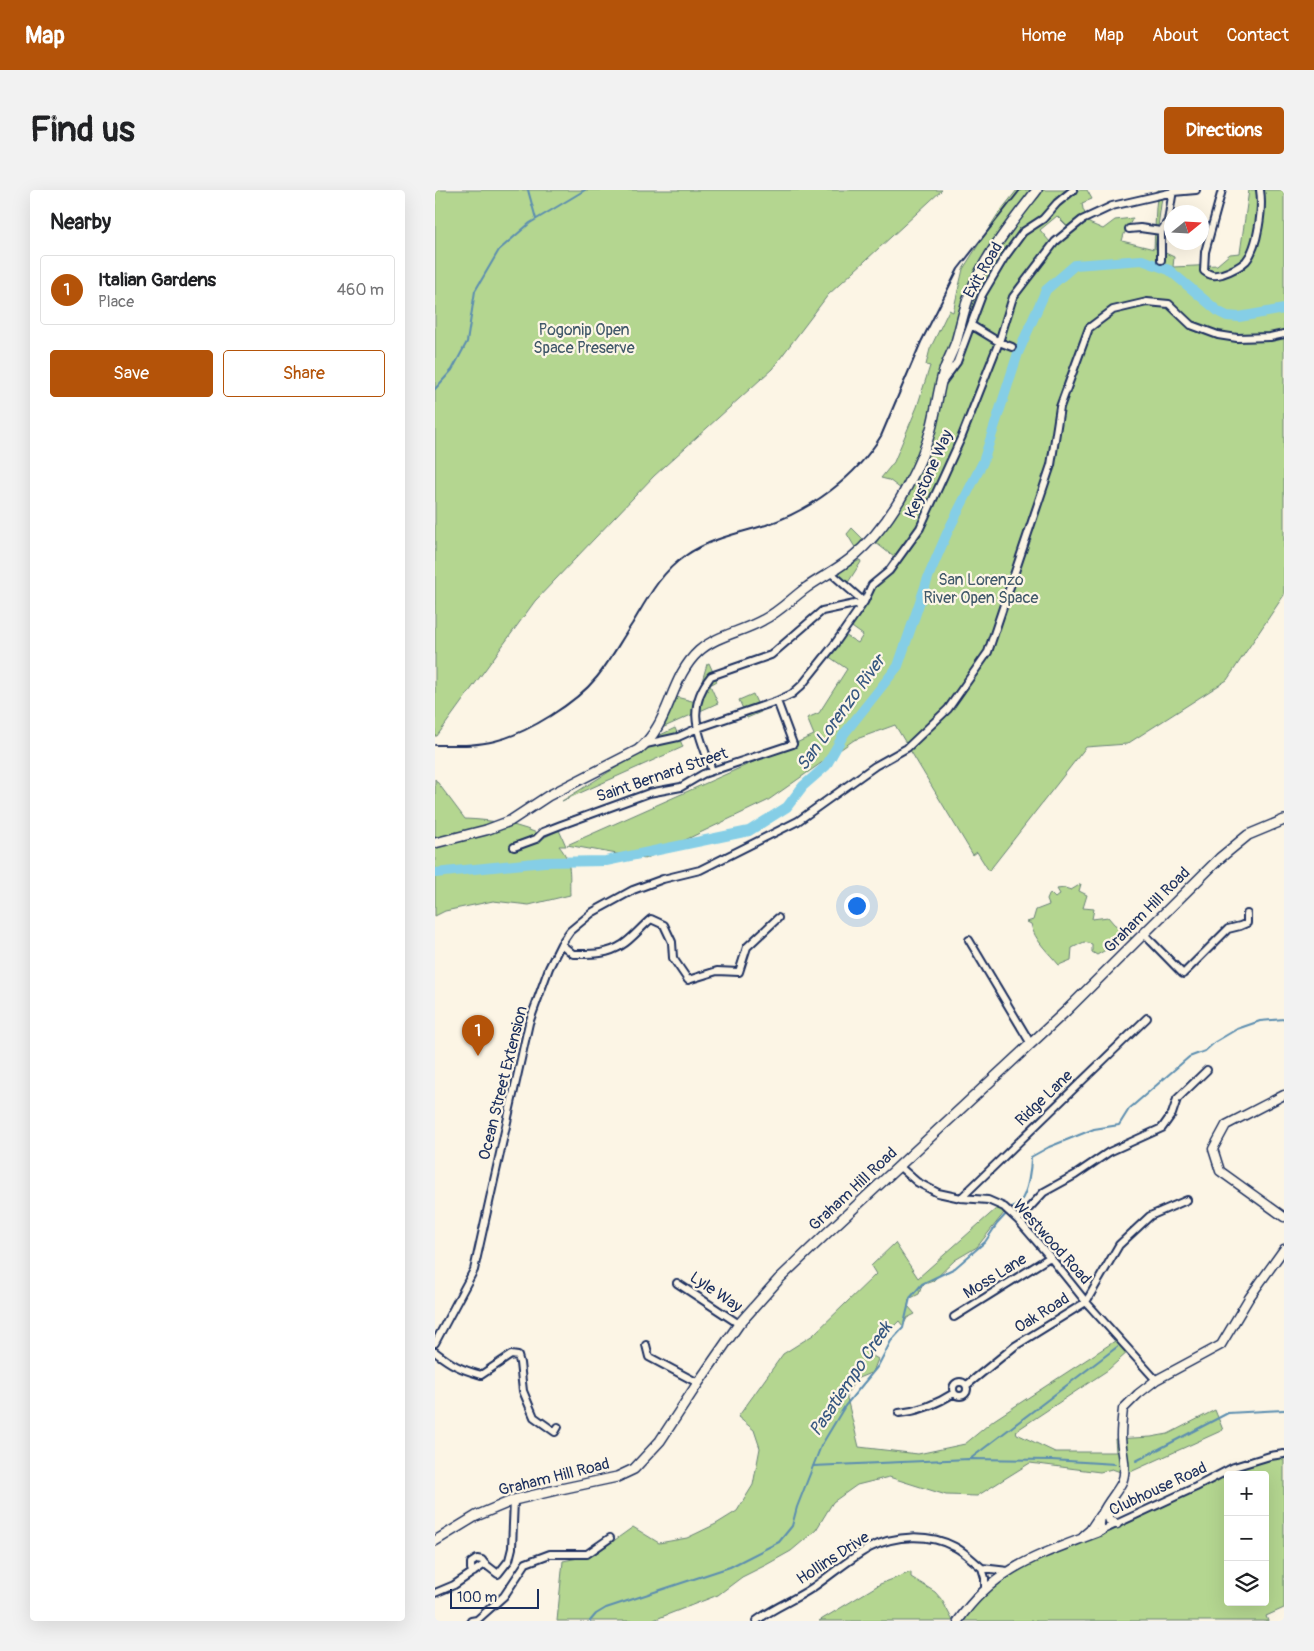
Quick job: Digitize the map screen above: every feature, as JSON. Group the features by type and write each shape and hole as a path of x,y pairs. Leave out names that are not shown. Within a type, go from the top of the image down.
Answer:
{"main road":[{"path":"435,843 473,834 510,821 548,796 625,757 646,744 661,722 683,671 697,653 714,640 764,620 861,549 874,535 909,484 925,448 931,430 941,382 961,328 970,292 978,274 1004,234 1037,190"},
{"name":"Graham Hill Road","path":"435,1541 476,1516 514,1500 617,1477 634,1469 660,1441 739,1324 779,1279 1031,1044 1220,858 1248,835 1284,820"}],"street":[{"name":"Exit Road","path":"941,382 957,362 979,301 989,280 1016,241 1028,228 1043,219 1057,203 1073,190"},
{"name":"Keystone Way","path":"646,744 678,737 698,728 777,701 792,694 802,686 864,602 872,585 889,571 921,528 999,342 1013,297 1055,242 1082,220 1112,206 1173,191 1196,190"},
{"path":"1221,190 1205,252 1205,271 1215,276 1229,272 1246,260 1252,250 1261,215 1260,190"},
{"path":"1161,260 1161,231 1168,221 1173,191"},
{"path":"1129,229 1140,228 1161,231"},
{"name":"Ocean Street Extension","path":"435,1342 474,1270 529,1023 549,968 561,944 570,932 593,912 633,890 663,879 700,870 798,821 875,766 907,748 948,709 988,652 1051,465 1060,407 1089,328 1113,310 1147,302 1169,304 1191,325 1219,335 1237,338 1270,337 1284,334"},
{"path":"971,325 999,342 1012,347"},
{"path":"830,572 864,602"},
{"path":"712,771 695,715 697,702 711,676 771,654 822,611 864,602"},
{"name":"Saint Bernard Street","path":"514,847 536,839 543,832 561,825 649,793 681,787 694,778 712,771 793,744 777,701"},
{"path":"1144,934 1183,974 1228,929 1247,923 1247,914"},
{"path":"561,944 573,954 603,954 623,945 641,926 651,919 664,925 673,942 673,958 688,980 717,971 739,972 747,947 778,918"},
{"path":"969,940 1031,1044"},
{"name":"Ridge Lane","path":"961,1198 1147,1018"},
{"path":"1015,1218 1043,1192 1075,1175 1109,1152 1162,1128 1172,1114 1177,1099 1207,1070"},
{"path":"1284,1095 1226,1125 1213,1149 1220,1171 1284,1217"},
{"name":"Westwood Road","path":"900,1167 917,1182 938,1193 961,1198 988,1200 1004,1208 1050,1257 1086,1302 1156,1380"},
{"name":"Oak Road","path":"967,1385 1015,1346 1086,1302 1119,1245 1151,1216 1187,1200"},
{"path":"1077,1540 1090,1530 1123,1482 1124,1462 1121,1436 1123,1409 1156,1380 1221,1346 1249,1298 1284,1249"},
{"name":"Moss Lane","path":"954,1317 1050,1257"},
{"name":"Lyle Way","path":"677,1283 739,1324"},
{"path":"646,1345 649,1357 698,1383"},
{"path":"435,1352 451,1364 481,1375 511,1355 518,1356 521,1363 523,1391 534,1417 555,1432 558,1427"},
{"name":"Oak Road","path":"956,1382 963,1382 967,1385 968,1390 966,1394 959,1396 955,1393 953,1388 956,1382"},
{"name":"Oak Road","path":"899,1413 918,1411 955,1393"},
{"name":"Clubhouse Road","path":"1101,1531 1196,1487 1234,1467 1270,1456 1284,1454"},
{"path":"435,1593 454,1585 485,1564 498,1574 509,1560 512,1548 514,1500"},
{"path":"1109,1501 1107,1513 1110,1521 1117,1524"},
{"path":"958,1621 985,1588 1007,1571 1028,1559 1101,1531 1099,1527 1109,1501"},
{"path":"471,1621 477,1620 504,1596 526,1563 550,1554 587,1554 610,1538"},
{"name":"Hollins Drive","path":"756,1621 763,1615 811,1588 868,1548 884,1541 906,1538 924,1538 940,1541 955,1547 982,1568"},
{"path":"985,1588 982,1568 1007,1571"}],"green space":[{"name":"Pogonip Open Space Preserve","path":"435,190 942,190 828,295 772,369 654,476 535,601 437,736 435,736"},
{"name":"San Lorenzo River Open Space","path":"1017,190 1087,190 1092,199 1082,203 1089,223 1103,229 1115,220 1133,218 1122,241 1154,249 1158,190 1163,190 1155,248 1174,257 1173,267 1217,265 1230,254 1240,253 1249,190 1284,190 1284,595 1227,680 1127,744 1086,747 989,871 977,852 973,855 895,725 854,740 767,801 645,859 567,845 814,735 807,718 819,713 847,669 828,656 843,634 858,643 863,635 849,625 894,557 876,543 909,495 889,480 881,478 894,462 917,407 930,366 926,365 930,349 949,310 953,312 963,269 998,214","holes":["1057,216 1067,226 1050,242 1040,230"]},
{"path":"852,528 871,547 859,554 847,534"},
{"path":"860,560 861,562 847,584 836,573"},
{"path":"709,663 717,681 710,685 718,703 662,728 676,697 696,702 707,664"},
{"path":"753,694 761,712 747,718 739,700"},
{"path":"675,728 683,747 562,801 633,757 654,738"},
{"path":"435,779 465,819 506,824 526,829 545,837 559,830 566,846 559,846 568,864 570,895 529,905 493,901 445,911 435,916"},
{"path":"1081,884 1079,891 1087,895 1083,908 1094,909 1092,919 1108,917 1136,941 1124,935 1116,944 1097,955 1092,952 1092,944 1084,942 1072,948 1071,960 1059,965 1039,941 1031,924 1027,922 1033,920 1036,910 1049,905 1047,900 1050,893 1055,898 1060,894 1057,889 1065,888 1071,890"},
{"path":"1004,1207 1004,1213 977,1247 955,1260 933,1281 922,1285 919,1294 909,1299 908,1306 915,1314 907,1318 903,1326 899,1321 889,1331 874,1337 866,1352 878,1359 873,1372 856,1379 848,1392 845,1390 859,1447 918,1454 965,1444 994,1420 1118,1339 1129,1351 1108,1370 1016,1431 1017,1434 1055,1452 1116,1452 1115,1439 1168,1434 1215,1410 1223,1430 1126,1474 1112,1469 1100,1472 1030,1463 977,1496 946,1495 889,1477 857,1485 833,1502 816,1530 791,1551 742,1577 718,1595 651,1621 557,1621 563,1561 594,1555 633,1527 659,1543 687,1538 737,1511 753,1485 760,1448 754,1430 738,1417 783,1354 813,1335 876,1274 871,1266 895,1243 918,1278 997,1208"},
{"path":"1284,1457 1284,1608 1266,1616 1268,1621 961,1621 977,1601 1006,1574 1224,1472 1224,1606 1269,1606 1269,1471 1226,1471 1262,1460"},
{"path":"911,1572 911,1577 935,1592 942,1600 953,1621 819,1621 880,1584"}],"waterway":[{"path":"528,190 536,219"},
{"path":"435,389 452,370 467,342 475,291 499,250 530,223 585,190"},
{"name":"San Lorenzo River","path":"435,873 544,862 606,861 749,831 787,807 803,786 826,766 844,734 898,666 929,575 948,531 983,462 1018,353 1046,290 1075,265 1142,260 1169,270 1219,312 1227,316 1239,317 1284,309"},
{"name":"Pasatiempo Creek","path":"1010,1210 1023,1198 1030,1174 1031,1157 1049,1147 1094,1129 1119,1125 1129,1109 1189,1057 1205,1051 1215,1042 1237,1029 1260,1021 1284,1019"},
{"name":"Pasatiempo Creek","path":"590,1621 596,1614 606,1608 730,1567 779,1542 792,1526 797,1507 821,1446 845,1406 878,1366 891,1341 903,1328 910,1298 922,1284 955,1268 985,1242 1007,1213"},
{"path":"970,1459 1117,1347"},
{"path":"1136,1461 1228,1413 1284,1410"},
{"path":"813,1466 969,1459 1052,1460 1115,1464"}],"railway":[{"path":"435,745 488,743 508,737 551,716 577,697 597,677 655,587 676,562 704,545 783,519 799,511 831,490 859,465 881,436 921,342 958,269 1020,190"}],"place":[{"name":"Italian Gardens","path":"478,1056"}]}
